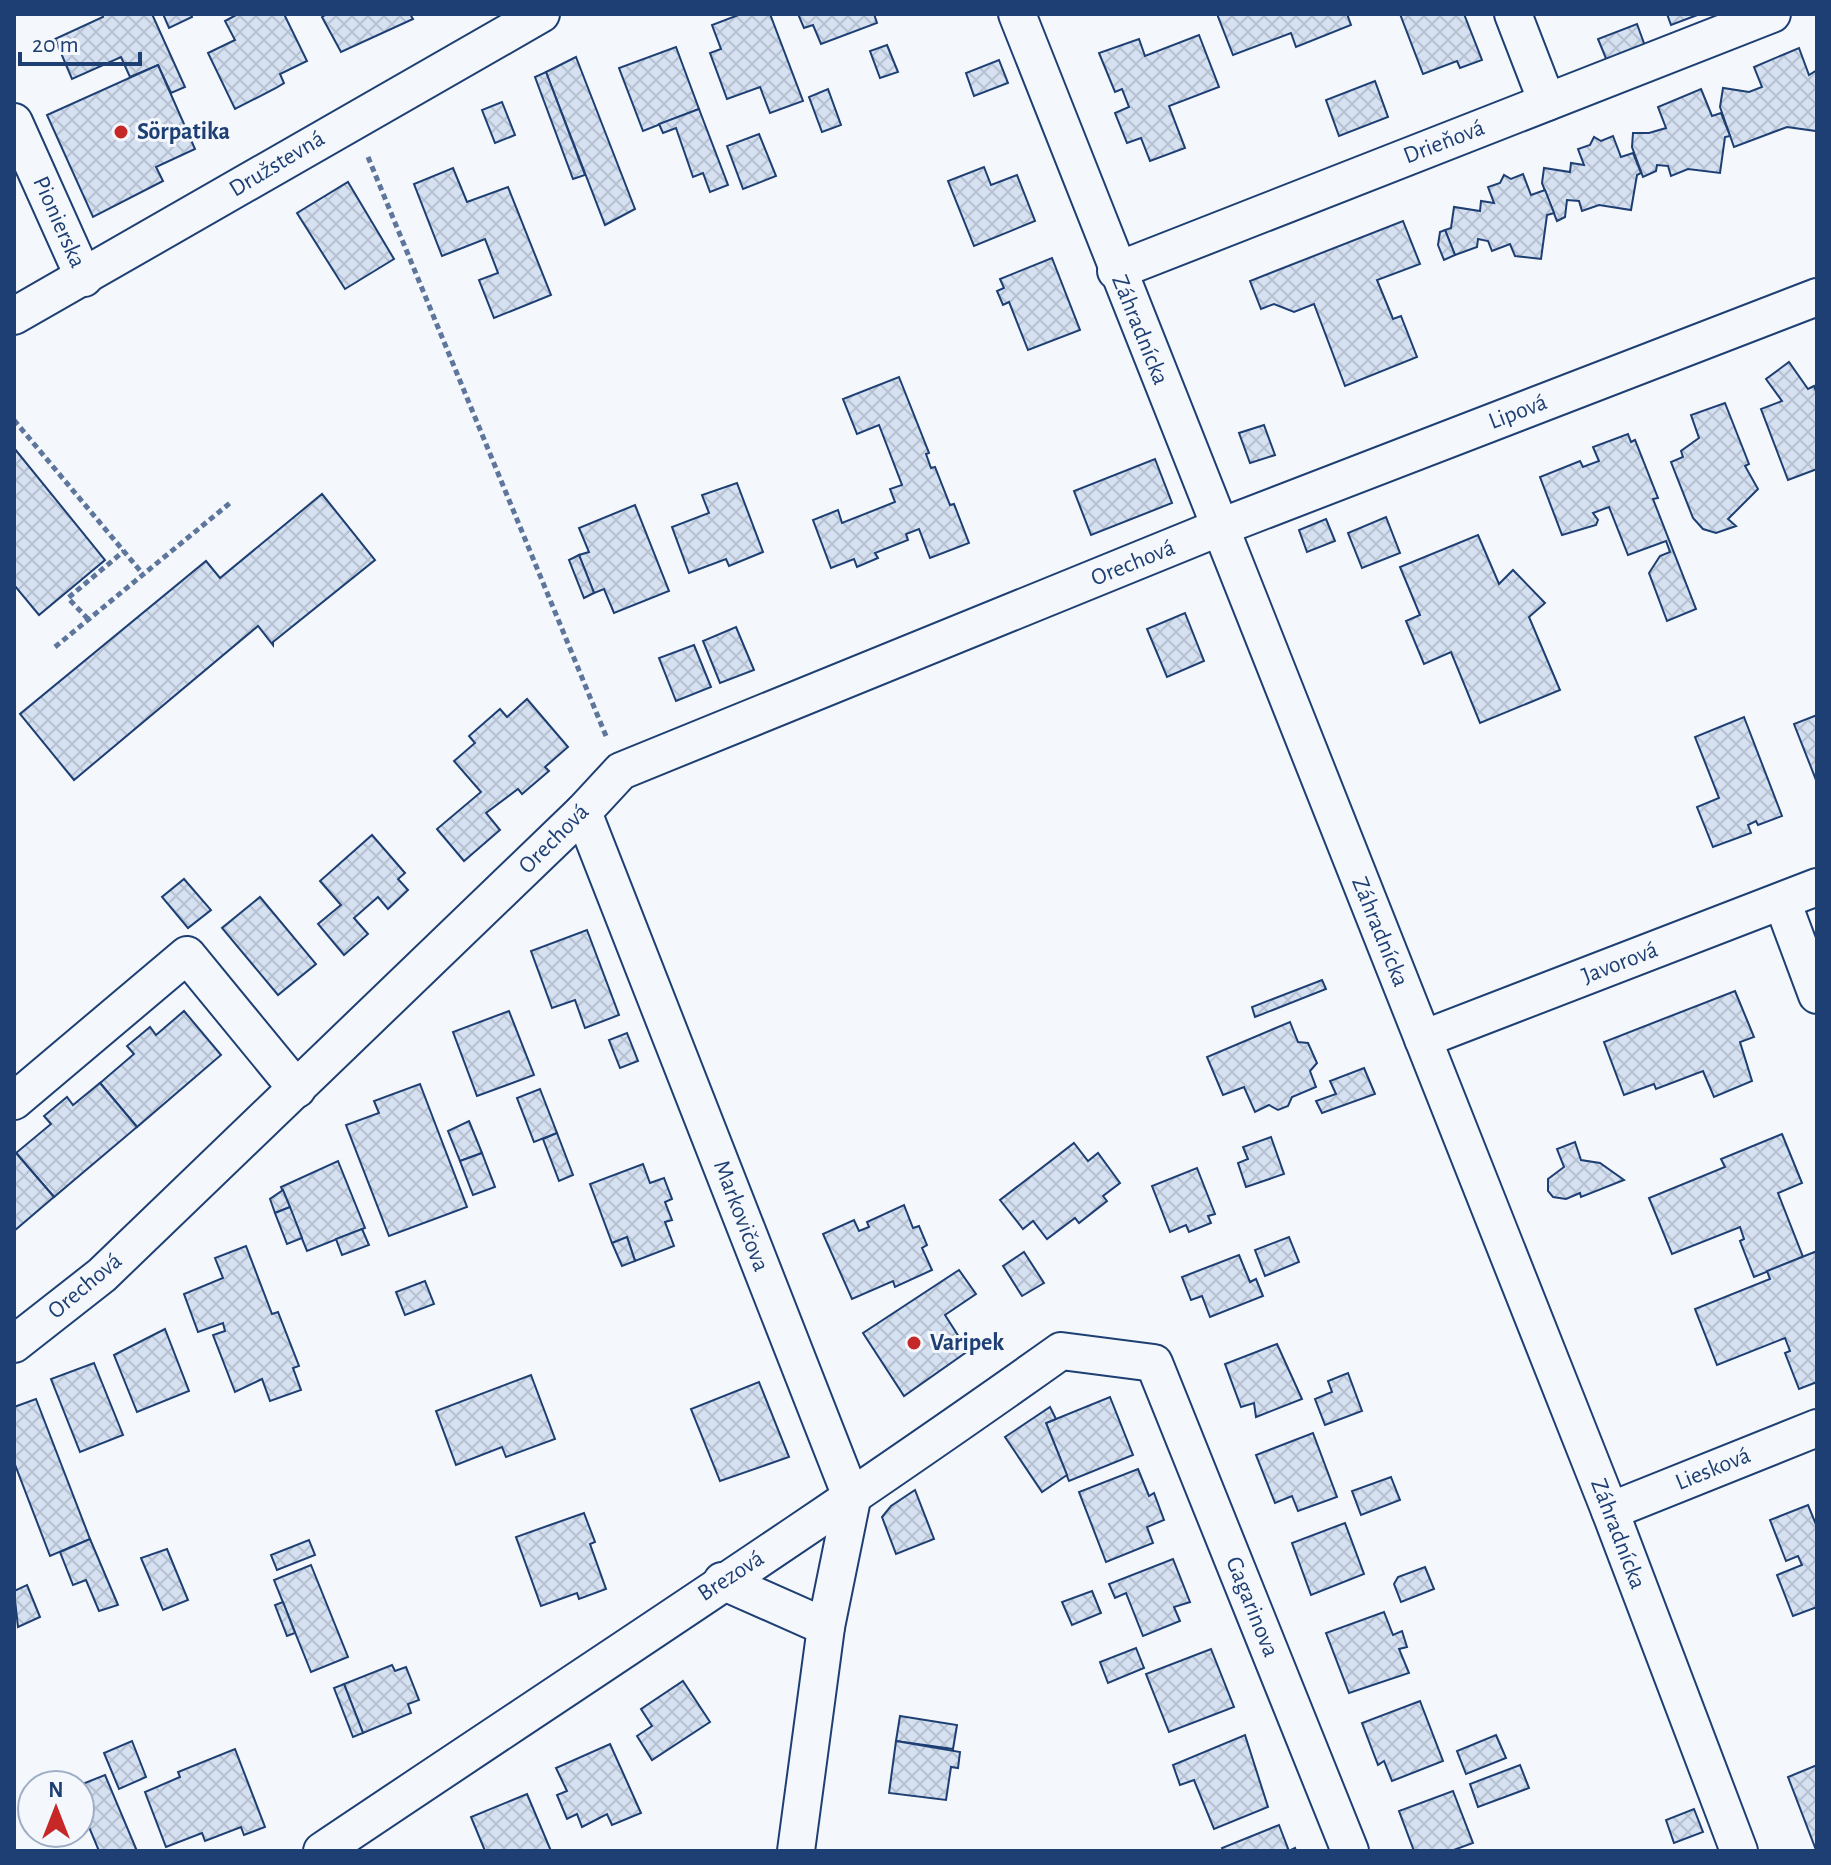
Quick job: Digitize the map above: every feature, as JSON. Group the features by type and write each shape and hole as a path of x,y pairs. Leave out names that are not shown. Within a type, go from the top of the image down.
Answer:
{"street":[{"name":"Družstevná","path":"14,316 541,14"},
{"name":"Záhradnícka","path":"1017,14 1116,271 1610,1511 1739,1851"},
{"path":"1513,14 1547,102"},
{"name":"Drieňová","path":"1116,271 1772,14"},
{"name":"Pionierska","path":"14,122 84,278"},
{"name":"Lipová","path":"1218,528 1817,297"},
{"name":"Orechová","path":"14,1344 102,1275 583,812 621,771 1218,528"},
{"name":"Markovičova","path":"583,812 852,1499"},
{"name":"Javorová","path":"1423,1039 1817,887"},
{"path":"1782,901 1817,995"},
{"path":"14,1101 187,955 297,1089"},
{"name":"Brezová","path":"322,1851 722,1581 852,1499 1061,1351 1154,1363"},
{"name":"Gagarinova","path":"1154,1363 1350,1851"},
{"name":"Liesková","path":"1610,1511 1817,1428"},
{"path":"796,1851 826,1627 852,1499"},
{"path":"722,1581 826,1627"}],"path":[{"path":"353,119 621,771"},
{"path":"14,420 142,573"},
{"path":"55,647 230,503"},
{"path":"88,619 68,598 124,551"}],"building":[{"path":"102,14 152,14 185,87 171,93 158,65 130,77 121,57 72,79 55,39 103,17"},
{"path":"163,14 191,14 192,17 169,28"},
{"path":"238,14 284,14 307,61 280,74 284,83 235,109 208,53 235,40 225,21"},
{"path":"327,14 410,14 413,19 341,52 322,17"},
{"path":"741,14 770,14 803,101 770,113 760,87 727,99 710,53 721,49 712,25"},
{"path":"798,14 874,14 877,23 821,44 813,25 804,28"},
{"path":"1217,14 1347,14 1351,25 1296,47 1291,33 1233,55"},
{"path":"1400,14 1464,14 1482,60 1460,68 1457,61 1423,74"},
{"path":"1667,14 1700,14 1671,25"},
{"path":"1637,24 1645,46 1607,61 1598,39"},
{"path":"1199,35 1219,87 1169,106 1185,148 1150,161 1141,138 1127,143 1115,113 1129,107 1122,89 1115,92 1099,53 1139,39 1145,56"},
{"path":"887,45 898,72 880,78 870,51"},
{"path":"676,47 699,109 643,131 619,68"},
{"path":"1799,48 1809,75 1817,70 1816,131 1787,127 1734,147 1720,107 1723,88 1749,92 1762,87 1754,67"},
{"path":"576,57 635,209 605,225 546,72"},
{"path":"999,60 1008,83 974,96 966,73"},
{"name":"Sörpatika","path":"158,65 195,149 156,167 163,181 93,217 47,115"},
{"path":"546,72 585,175 573,179 535,77"},
{"path":"1375,81 1388,117 1339,136 1326,100"},
{"path":"828,89 841,125 822,132 809,97"},
{"path":"1701,89 1712,116 1721,113 1730,136 1725,137 1720,173 1688,169 1671,176 1668,166 1657,165 1656,171 1643,177 1632,147 1633,133 1666,128 1658,107"},
{"path":"502,102 515,135 495,143 482,110"},
{"path":"699,109 728,185 710,192 703,173 693,177 676,128 663,133 659,124"},
{"path":"759,134 776,176 743,189 727,146"},
{"path":"1613,136 1621,157 1633,153 1641,173 1637,175 1631,210 1599,205 1582,211 1579,201 1567,200 1565,217 1557,221 1542,183 1544,168 1570,172 1571,163 1584,165 1578,149 1590,145 1594,137 1601,141"},
{"path":"984,167 991,185 1017,175 1035,221 974,246 948,181"},
{"path":"453,168 467,202 508,187 551,295 494,318 479,280 498,273 485,239 442,256 414,184"},
{"path":"1523,174 1531,195 1545,190 1554,213 1547,215 1541,259 1515,256 1510,244 1492,251 1488,241 1478,239 1477,247 1455,255 1445,230 1451,228 1454,207 1480,211 1481,201 1494,203 1488,187 1500,183 1504,175 1511,179"},
{"path":"348,182 394,259 345,289 297,213"},
{"path":"1403,221 1420,264 1377,280 1393,319 1401,316 1417,357 1345,386 1314,304 1294,312 1274,304 1261,309 1250,281"},
{"path":"1445,230 1455,255 1444,260 1438,245 1440,232"},
{"path":"1052,258 1080,330 1028,350 1009,302 1003,305 997,291 1004,288 1000,279"},
{"path":"1789,362 1808,389 1814,386 1817,394 1817,469 1788,480 1761,409 1782,401 1766,379"},
{"path":"899,377 929,453 926,454 931,468 935,467 950,505 954,504 969,543 930,558 919,529 906,534 908,540 875,553 878,558 857,567 854,559 831,568 813,520 838,510 842,523 895,502 890,489 902,485 879,425 857,434 843,399"},
{"path":"1725,403 1749,464 1745,466 1758,489 1728,519 1736,526 1716,533 1703,529 1693,518 1671,462 1683,457 1681,451 1699,438 1691,415"},
{"path":"1264,425 1275,455 1250,463 1239,433"},
{"path":"1628,434 1631,442 1635,440 1658,498 1653,499 1696,609 1667,621 1649,573 1660,556 1670,552 1666,541 1628,555 1609,507 1593,513 1598,520 1596,525 1562,535 1540,477 1580,461 1583,467 1599,461 1593,447"},
{"path":"14,448 105,560 39,615 14,585"},
{"path":"1155,459 1172,503 1091,535 1074,491"},
{"path":"737,483 763,552 729,566 726,559 689,573 672,527 709,513 702,495"},
{"path":"322,494 375,560 273,645 258,626 74,780 20,714 206,561 220,578"},
{"path":"635,505 669,591 614,613 604,589 594,593 579,555 589,552 579,528"},
{"path":"1386,517 1400,553 1362,568 1348,533"},
{"path":"1326,519 1335,541 1307,552 1299,530"},
{"path":"1478,535 1499,584 1513,570 1545,603 1529,617 1560,690 1480,723 1451,652 1424,664 1406,621 1420,615 1400,567"},
{"path":"579,555 594,593 584,598 569,560"},
{"path":"1185,613 1204,661 1167,677 1147,629"},
{"path":"736,627 754,670 720,683 703,641"},
{"path":"694,645 711,687 676,701 659,658"},
{"path":"527,699 568,747 545,767 549,771 522,794 518,789 486,813 500,830 464,861 437,829 481,792 454,761 475,743 469,736 500,709 507,717"},
{"path":"1817,715 1817,779 1816,780 1794,724"},
{"path":"1744,717 1782,816 1758,825 1756,821 1748,825 1751,833 1713,847 1697,807 1719,798 1695,737"},
{"path":"372,835 405,873 398,879 408,890 388,909 378,897 354,918 368,934 344,955 318,924 341,905 320,881"},
{"path":"184,879 211,910 188,928 162,897"},
{"path":"260,897 316,964 278,995 222,928"},
{"path":"587,930 619,1015 585,1028 575,1000 552,1008 531,951"},
{"path":"1322,980 1326,989 1255,1017 1252,1007"},
{"path":"1735,991 1754,1037 1740,1042 1752,1081 1714,1097 1703,1071 1656,1089 1654,1084 1624,1095 1604,1042"},
{"path":"184,1011 221,1055 137,1127 100,1083 134,1054 127,1046 150,1027 156,1035"},
{"path":"509,1011 534,1075 477,1096 453,1032"},
{"path":"1290,1022 1298,1042 1308,1043 1317,1063 1310,1071 1316,1087 1292,1097 1288,1106 1278,1110 1269,1105 1255,1112 1244,1087 1223,1095 1207,1057"},
{"path":"627,1033 638,1061 620,1068 609,1040"},
{"path":"1364,1068 1375,1094 1322,1113 1316,1101 1336,1094 1330,1081"},
{"path":"100,1083 137,1127 54,1197 16,1153 51,1124 44,1116 67,1097 73,1105"},
{"path":"420,1084 467,1207 389,1236 346,1125 379,1113 374,1101"},
{"path":"540,1089 557,1133 534,1142 517,1098"},
{"path":"469,1121 482,1153 460,1161 448,1131"},
{"path":"557,1133 573,1175 559,1181 543,1139"},
{"path":"1782,1134 1802,1183 1778,1193 1803,1257 1754,1277 1740,1241 1744,1239 1740,1227 1672,1254 1649,1198 1725,1167 1721,1159"},
{"path":"1271,1137 1284,1174 1246,1187 1238,1163 1248,1159 1243,1147"},
{"path":"1575,1142 1581,1160 1600,1163 1624,1180 1581,1197 1580,1193 1566,1199 1553,1197 1548,1191 1548,1179 1564,1167 1557,1149"},
{"path":"1074,1143 1088,1161 1098,1153 1120,1183 1103,1196 1107,1201 1079,1223 1075,1218 1047,1239 1033,1221 1023,1229 1000,1200"},
{"path":"16,1153 54,1197 14,1231 14,1155"},
{"path":"482,1153 495,1187 473,1195 460,1161"},
{"path":"338,1161 365,1228 307,1251 281,1187"},
{"path":"643,1164 650,1183 664,1178 672,1199 665,1202 672,1220 665,1222 674,1246 635,1261 627,1237 612,1243 590,1184"},
{"path":"1197,1168 1215,1214 1208,1216 1211,1223 1189,1232 1186,1225 1170,1232 1152,1186"},
{"path":"283,1190 290,1207 275,1213 270,1199"},
{"path":"904,1205 913,1228 919,1226 927,1245 922,1248 932,1270 895,1287 893,1281 852,1299 823,1234 854,1220 859,1231 869,1227 867,1222"},
{"path":"290,1207 302,1238 287,1244 275,1213"},
{"path":"362,1229 369,1245 342,1255 336,1239"},
{"path":"627,1237 635,1261 622,1266 612,1243"},
{"path":"1289,1237 1299,1262 1265,1276 1255,1250"},
{"path":"246,1246 272,1314 278,1312 299,1366 293,1368 301,1390 270,1401 262,1379 235,1392 213,1335 225,1331 223,1323 198,1332 184,1294 223,1278 215,1258"},
{"path":"1817,1251 1817,1382 1799,1389 1785,1353 1790,1351 1785,1338 1717,1365 1695,1309 1770,1279 1767,1271"},
{"path":"1024,1252 1044,1283 1022,1296 1003,1266"},
{"path":"1239,1255 1250,1282 1256,1279 1263,1296 1210,1317 1202,1296 1191,1300 1182,1277"},
{"path":"959,1270 976,1294 945,1315 968,1351 904,1396 863,1333"},
{"path":"425,1281 434,1304 405,1315 396,1292"},
{"path":"165,1329 189,1391 137,1412 114,1355"},
{"path":"1277,1344 1302,1399 1256,1417 1254,1403 1241,1407 1225,1364"},
{"path":"94,1363 123,1435 80,1452 51,1379"},
{"path":"1348,1373 1362,1411 1325,1425 1315,1399 1332,1392 1328,1381"},
{"path":"531,1375 555,1439 506,1457 502,1447 456,1465 436,1411"},
{"path":"759,1382 789,1457 720,1481 691,1409"},
{"path":"1110,1397 1133,1455 1069,1481 1046,1423"},
{"path":"36,1399 90,1539 50,1556 14,1462 14,1407"},
{"path":"1050,1407 1056,1419 1046,1423 1067,1475 1042,1492 1005,1437"},
{"path":"1313,1433 1337,1497 1298,1511 1292,1496 1275,1503 1256,1455"},
{"path":"1138,1469 1149,1496 1154,1493 1164,1520 1147,1527 1153,1543 1106,1562 1079,1492"},
{"path":"1391,1477 1400,1500 1361,1515 1352,1491"},
{"path":"915,1490 934,1539 896,1554 882,1517 891,1506"},
{"path":"1808,1505 1817,1527 1817,1607 1793,1616 1777,1575 1802,1565 1798,1556 1786,1561 1770,1520"},
{"path":"584,1513 595,1542 590,1544 606,1589 579,1599 577,1593 541,1606 516,1537"},
{"path":"1345,1523 1364,1574 1311,1595 1292,1543"},
{"path":"90,1539 118,1605 99,1611 86,1580 73,1585 60,1552"},
{"path":"309,1540 315,1555 277,1570 271,1555"},
{"path":"167,1549 188,1600 163,1610 141,1558"},
{"path":"1173,1559 1190,1602 1174,1607 1180,1621 1143,1636 1126,1593 1115,1598 1109,1584"},
{"path":"311,1565 348,1657 311,1672 274,1580"},
{"path":"1425,1567 1434,1589 1401,1602 1394,1584 1398,1577"},
{"path":"27,1585 40,1617 18,1627 14,1591"},
{"path":"1092,1591 1101,1613 1072,1625 1062,1602"},
{"path":"283,1602 295,1633 287,1636 275,1605"},
{"path":"1384,1612 1393,1635 1402,1631 1407,1647 1399,1649 1409,1673 1349,1693 1326,1633"},
{"path":"1136,1648 1144,1668 1108,1683 1100,1662"},
{"path":"1211,1649 1234,1707 1169,1732 1146,1674"},
{"path":"392,1665 395,1671 406,1667 419,1700 408,1704 411,1713 363,1733 344,1684"},
{"path":"683,1681 710,1722 652,1760 637,1736 652,1726 641,1709"},
{"path":"344,1684 363,1733 353,1737 334,1688"},
{"path":"1420,1701 1443,1761 1392,1781 1384,1761 1378,1765 1362,1723"},
{"path":"900,1716 957,1725 953,1749 896,1741"},
{"path":"1245,1735 1268,1807 1214,1829 1194,1780 1180,1785 1173,1765"},
{"path":"1496,1735 1506,1758 1466,1774 1457,1751"},
{"path":"132,1741 146,1777 119,1789 104,1753"},
{"path":"896,1741 960,1752 958,1768 951,1767 946,1800 889,1793"},
{"path":"610,1744 641,1813 612,1825 607,1814 582,1827 577,1814 567,1819 557,1795 567,1791 556,1768"},
{"path":"235,1749 265,1827 244,1835 241,1827 205,1841 202,1833 166,1847 145,1792 180,1777 178,1772"},
{"path":"1520,1765 1529,1788 1478,1807 1470,1784"},
{"path":"1817,1765 1817,1850 1816,1850 1788,1777"},
{"path":"105,1775 137,1851 99,1851 96,1844 96,1779"},
{"path":"1453,1791 1473,1843 1451,1851 1414,1851 1399,1811"},
{"path":"527,1794 551,1851 485,1851 471,1817"},
{"path":"1694,1809 1703,1832 1674,1843 1666,1820"},
{"path":"1279,1825 1289,1851 1223,1851 1222,1848"}],"place":[{"name":"Sörpatika","path":"121,132"},
{"name":"Varipek","path":"914,1343"}]}
